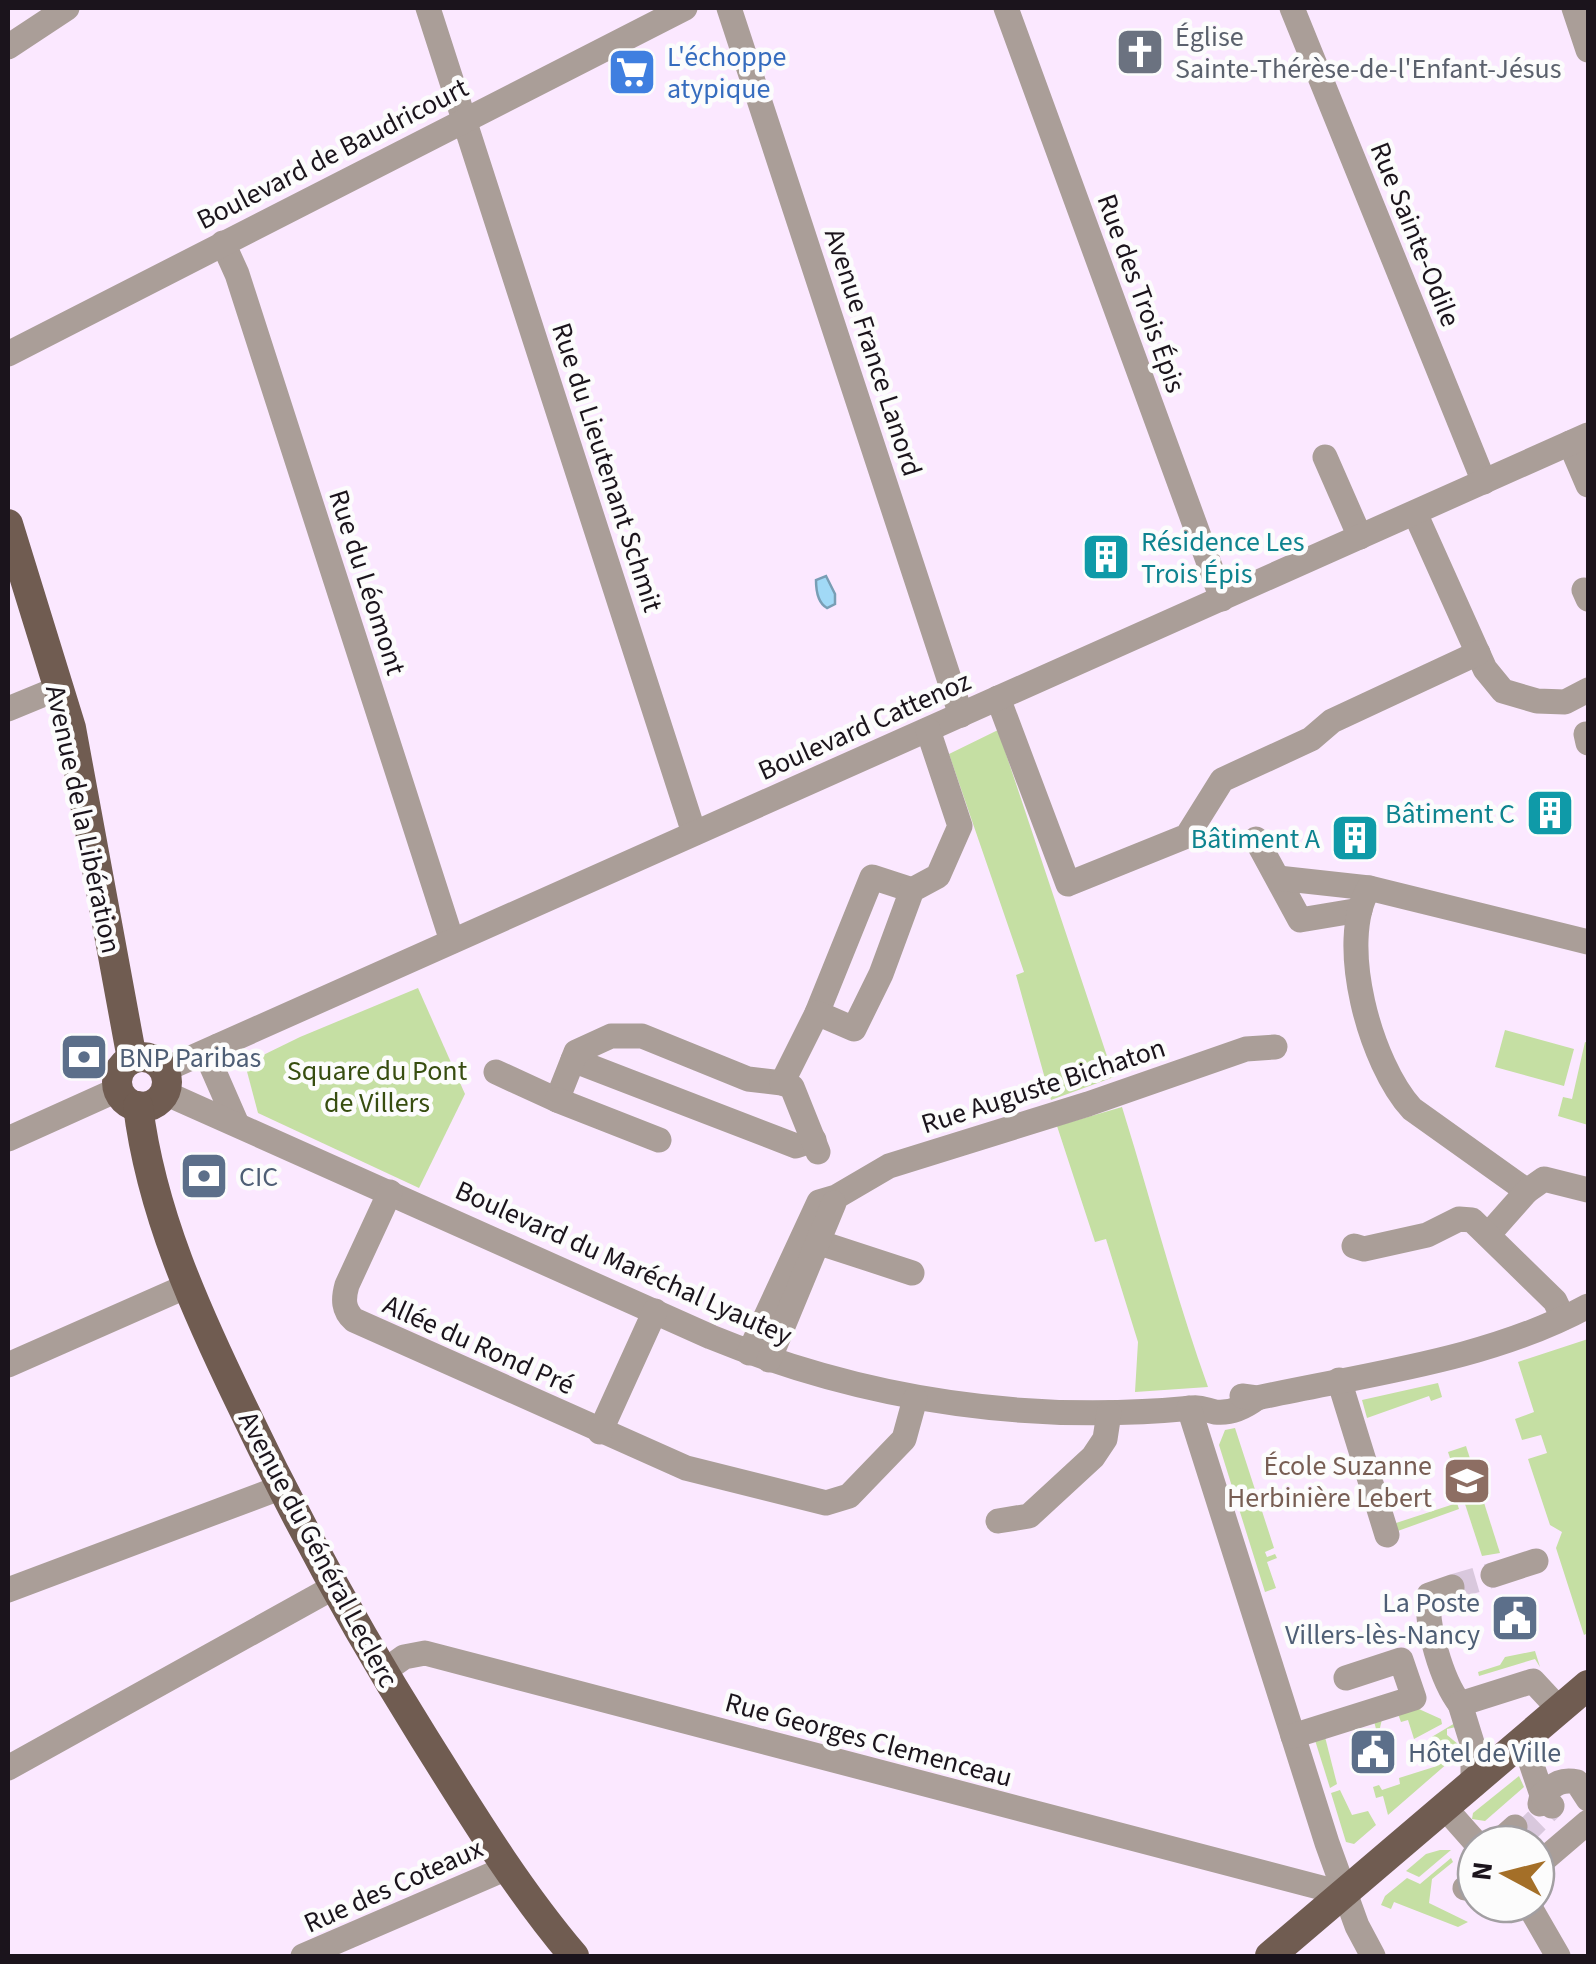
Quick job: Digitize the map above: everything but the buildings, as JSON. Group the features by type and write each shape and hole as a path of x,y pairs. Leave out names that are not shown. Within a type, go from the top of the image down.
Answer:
{"main road":[{"name":"Avenue de la Libération","path":"8,524 71,728 132,1060 119,1075 147,1090"},
{"name":"Avenue du Général Leclerc","path":"147,1090 156,1195 187,1286 282,1487 383,1672 507,1868 574,1956"},
{"path":"1270,1956 1588,1685"}],"street":[{"path":"8,47 67,8"},
{"name":"Rue du Lieutenant Schmit","path":"428,8 694,833"},
{"name":"Boulevard de Baudricourt","path":"8,354 685,8"},
{"name":"Avenue France Lanord","path":"730,8 960,715"},
{"name":"Rue des Trois Épis","path":"1006,8 1222,599"},
{"name":"Rue Sainte-Odile","path":"1292,8 1484,482"},
{"path":"1574,8 1588,50"},
{"name":"Rue du Léomont","path":"223,243 237,274 452,941"},
{"path":"1579,439 1588,485"},
{"name":"Boulevard Cattenoz","path":"8,1139 147,1090 218,1046 1579,439"},
{"path":"1326,457 1360,537"},
{"path":"1415,513 1485,669 1503,690 1537,701 1566,702 1588,690"},
{"path":"998,698 1068,884 1186,836 1222,780 1311,738 1332,721 1478,653"},
{"path":"8,710 59,688"},
{"path":"817,1013 854,1030 881,974 912,890 938,876 960,826 928,730"},
{"path":"1256,839 1300,920 1365,898"},
{"path":"782,1084 817,1013 872,877 912,890"},
{"path":"1278,878 1588,942"},
{"path":"1365,898 1359,980 1378,1052 1396,1092 1412,1110 1527,1191"},
{"path":"557,1100 576,1052 611,1036 642,1036 748,1079 792,1087 816,1146 796,1146 573,1060"},
{"path":"218,1046 212,1067 236,1122"},
{"name":"Rue Auguste Bichaton","path":"759,1356 811,1241 818,1202 836,1197 889,1166 1088,1104 1246,1049 1275,1048"},
{"path":"496,1072 659,1140"},
{"name":"Boulevard du Maréchal Lyautey","path":"147,1090 236,1122 759,1356 852,1386 915,1398 1020,1410 1109,1412 1194,1408 1207,1399 1236,1395 1257,1398 1492,1345 1588,1306"},
{"path":"1488,1234 1527,1191 1544,1179 1588,1190"},
{"name":"Allée du Rond Pré","path":"390,1192 343,1297 349,1316 600,1432 705,1475 826,1504 848,1496 900,1446 915,1398"},
{"path":"1354,1246 1364,1249 1428,1235 1465,1218 1488,1234 1555,1302 1564,1318"},
{"path":"811,1241 912,1273"},
{"path":"8,1365 187,1286"},
{"path":"600,1432 655,1311"},
{"path":"1339,1380 1387,1536"},
{"path":"1194,1408 1292,1736 1344,1894 1373,1956"},
{"path":"998,1522 1030,1516 1094,1457 1106,1439 1109,1412"},
{"path":"8,1590 282,1487"},
{"path":"1493,1574 1536,1561"},
{"path":"8,1768 334,1586"},
{"path":"1452,1588 1429,1595 1426,1613 1473,1746 1473,1786"},
{"name":"Rue Georges Clemenceau","path":"383,1672 404,1657 426,1653 1344,1894"},
{"path":"1292,1736 1414,1698 1401,1660 1346,1678"},
{"path":"1460,1704 1533,1681 1560,1710"},
{"path":"1524,1742 1544,1802 1557,1782 1568,1779 1577,1782 1588,1799"},
{"path":"1446,1809 1459,1824"},
{"path":"1556,1849 1588,1822"},
{"name":"Rue des Coteaux","path":"303,1956 507,1868"},
{"path":"1540,1924 1558,1956"}],"green space":[{"path":"998,730 1114,1077 1051,1100 1016,975 1024,972 949,754"},
{"name":"Square du Pont de Villers","path":"418,988 465,1094 419,1188 258,1113 245,1064"},
{"path":"1505,1030 1574,1049 1564,1086 1495,1067"},
{"path":"1585,1042 1588,1125 1558,1116 1563,1097 1572,1099"},
{"path":"1122,1107 1208,1387 1135,1392 1138,1342 1106,1239 1095,1242 1057,1126"},
{"path":"1588,1339 1588,1633 1584,1635 1556,1548 1562,1532 1550,1525 1528,1459 1547,1453 1541,1435 1522,1440 1515,1419 1534,1412 1518,1362"},
{"path":"1438,1383 1442,1397 1431,1401 1429,1396 1367,1418 1362,1400"},
{"path":"1235,1428 1274,1548 1265,1552 1267,1557 1275,1554 1277,1558 1267,1562 1276,1588 1265,1592 1219,1445 1225,1430"},
{"path":"1466,1446 1500,1553 1482,1556 1448,1452"},
{"path":"1457,1503 1459,1509 1395,1532 1393,1524"},
{"path":"1535,1651 1540,1667 1535,1659 1479,1676 1478,1672 1500,1665 1505,1657"},
{"path":"1410,1705 1441,1719 1442,1724 1414,1739 1408,1720 1401,1722 1398,1714 1382,1719 1376,1729 1373,1717"},
{"path":"1455,1723 1456,1727 1447,1729 1447,1735 1464,1749 1388,1815 1383,1796 1376,1798 1373,1787 1379,1785 1382,1790 1400,1784 1399,1778 1437,1766 1430,1738"},
{"path":"1324,1733 1337,1784 1330,1788 1314,1737"},
{"path":"1519,1776 1524,1787 1485,1821 1472,1819 1473,1813"},
{"path":"1340,1790 1352,1815 1368,1811 1376,1825 1354,1844 1346,1842 1331,1793"},
{"path":"1451,1850 1419,1877 1406,1871 1426,1854"},
{"path":"1451,1858 1453,1862 1432,1879 1429,1903 1456,1916 1456,1924 1464,1924 1458,1927 1394,1902 1391,1909 1381,1905 1385,1896 1407,1878 1420,1884"}],"water":[{"path":"826,576 835,594 835,604 827,608 816,584 816,580"}],"tunnel":[{"path":"1452,1587 1493,1575"},
{"path":"1533,1824 1552,1806"}],"place":[{"name":"Église Sainte-Thérèse-de-l'Enfant-Jésus","path":"1140,52"},
{"name":"L'échoppe atypique","path":"632,72"},
{"name":"Résidence Les Trois Épis","path":"1106,557"},
{"name":"Bâtiment C","path":"1550,813"},
{"name":"Bâtiment A","path":"1355,838"},
{"name":"BNP Paribas","path":"84,1057"},
{"name":"CIC","path":"204,1176"},
{"name":"École Suzanne Herbinière Lebert","path":"1467,1481"},
{"name":"La Poste Villers-lès-Nancy","path":"1515,1618"},
{"name":"Hôtel de Ville","path":"1373,1752"}]}
